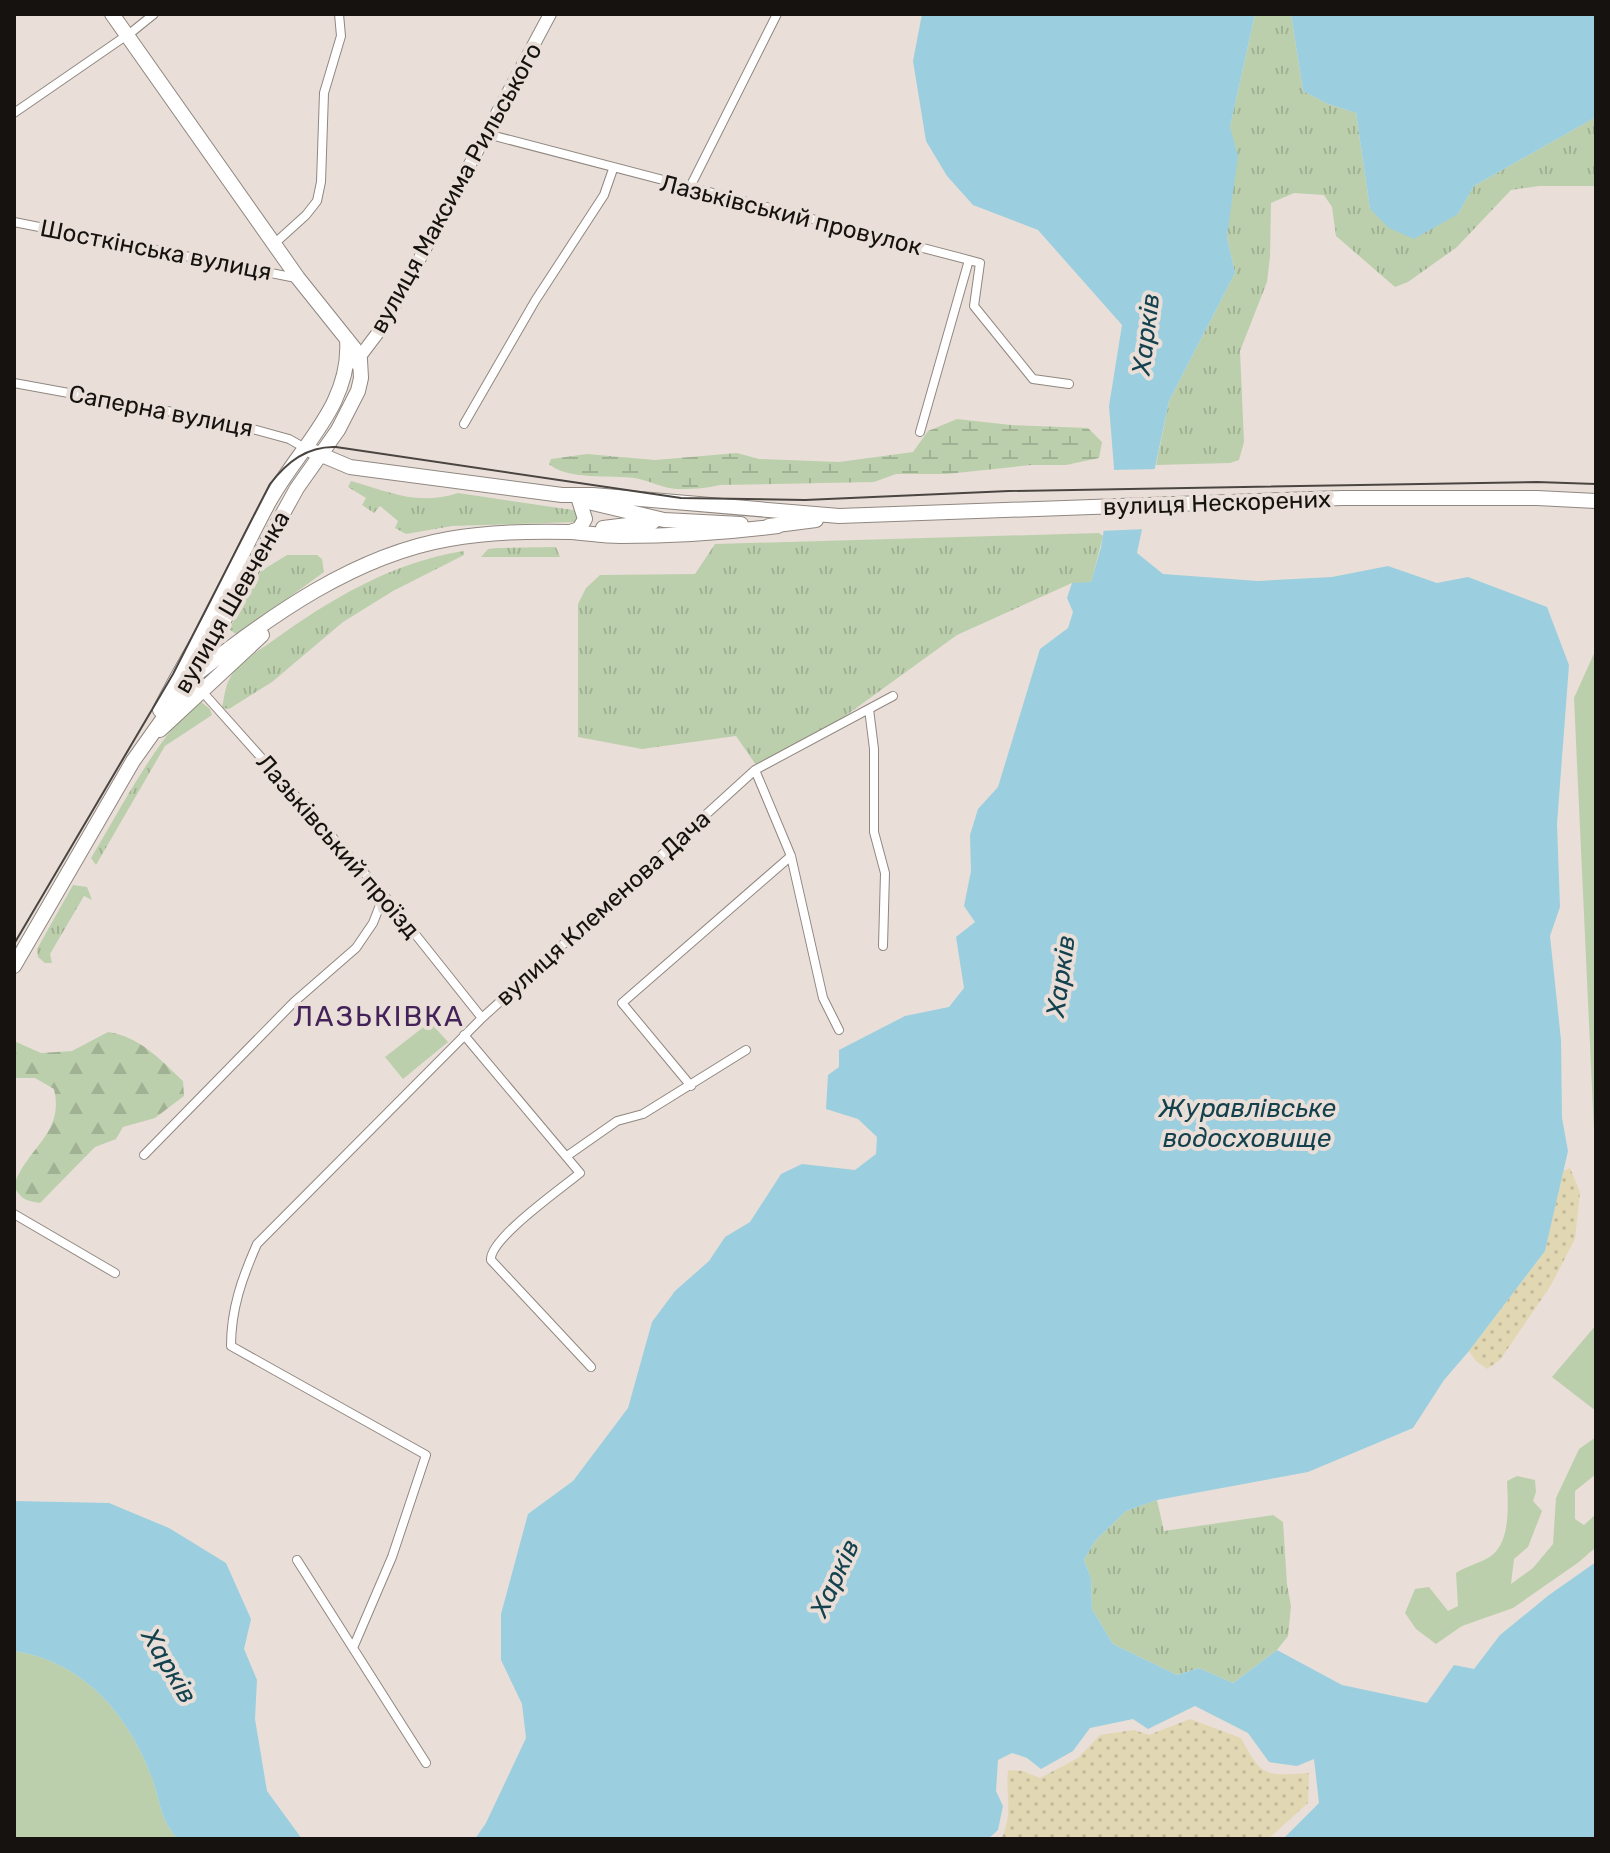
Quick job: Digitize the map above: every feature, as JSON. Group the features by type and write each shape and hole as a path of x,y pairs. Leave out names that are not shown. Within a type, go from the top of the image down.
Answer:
{"main road":[{"path":"112,14 298,278 347,339"},
{"name":"вулиця Максима Рильського","path":"347,370 360,360 386,322 550,14"},
{"name":"вулиця Максима Рильського","path":"320,456 338,430 358,391 361,378 360,360 347,339"},
{"name":"вулиця Максима Рильського","path":"305,448 329,410 347,370 347,339"},
{"name":"вулиця Нескорених","path":"305,448 350,467 572,497 664,520"},
{"name":"вулиця Шевченка","path":"14,966 142,746 269,501 305,448"},
{"name":"вулиця Шевченка","path":"142,746 192,678 297,488 320,456"},
{"name":"вулиця Нескорених","path":"572,497 593,495 778,519 1342,498 1596,501"},
{"path":"569,532 579,529 585,519 572,497"},
{"path":"569,532 617,536 724,533 778,519"},
{"path":"158,715 192,678 239,641 305,598 373,562 430,543 474,536 569,532 664,520 778,519"},
{"path":"142,746 181,713 236,657 305,598"},
{"path":"224,622 227,634 239,641"},
{"path":"192,678 190,667 207,625"}],"street":[{"path":"14,113 154,14"},
{"path":"274,244 317,201 321,182 324,93 341,36 339,14"},
{"path":"689,189 777,14"},
{"name":"Лазьківський провулок","path":"487,134 969,260"},
{"path":"464,424 535,301 604,195 613,169"},
{"name":"Шосткінська вулиця","path":"14,222 298,278"},
{"path":"920,432 969,260 980,263 974,306 1013,355 1033,379 1069,384"},
{"name":"Саперна вулиця","path":"14,383 227,422 289,439 305,448"},
{"name":"Лазьківський проїзд","path":"192,678 384,895 482,1018"},
{"name":"вулиця Клеменова Дача","path":"353,1648 392,1557 426,1455 231,1346 232,1316 245,1270 257,1244 464,1035 755,770 893,696"},
{"path":"869,709 874,749 874,832 885,873 883,946"},
{"path":"755,770 791,856 823,998 839,1030"},
{"path":"691,1086 622,1003 791,856"},
{"path":"144,1155 294,1002 356,948 373,923 384,895"},
{"path":"464,1035 580,1173 493,1247 491,1260 591,1367"},
{"path":"567,1156 617,1121 643,1114 746,1050"},
{"path":"14,1214 115,1273"},
{"path":"297,1560 426,1763"}],"green space":[{"path":"1255,14 1291,14 1303,91 1328,104 1356,113 1370,209 1458,214 1474,186 1596,117 1596,186 1539,186 1511,190 1457,247 1408,282 1395,287 1336,236 1332,207 1324,195 1294,193 1271,203 1267,282 1240,351 1244,442 1239,460 1230,463 1156,465 1169,401 1235,273 1227,237 1230,127"},
{"path":"957,419 1088,428 1102,442 1099,458 1066,465 1031,465 947,474 896,474 874,482 720,485 687,489 634,478 577,475 549,464 551,459 587,454 655,460 737,453 759,459 839,462 913,452 928,431"},
{"path":"351,481 416,498 458,493 580,511 577,522 452,526 406,534 395,528 398,521 380,506 374,513 362,505 366,498 348,487"},
{"path":"1099,533 1103,536 1091,583 1072,583 957,635 830,727 756,765 736,736 642,749 578,737 578,604 586,588 600,575 695,574 715,544"},
{"path":"556,547 560,557 481,557 488,549"},
{"path":"464,551 464,555 393,591 343,622 272,682 229,709 222,708 233,673 254,654 316,612 387,574 437,556"},
{"path":"287,555 317,555 322,559 324,572 237,635 229,629 261,571"},
{"path":"1596,649 1596,1175 1574,698"},
{"path":"200,701 212,715 165,746 96,865 91,858 155,751 185,714"},
{"path":"73,885 87,887 92,900 84,896 50,954 52,963 45,963 38,957 37,949"},
{"path":"430,1022 448,1042 403,1079 385,1057"},
{"path":"108,1032 130,1038 158,1057 183,1081 184,1096 155,1118 123,1127 116,1139 95,1147 40,1203 24,1199 14,1186 49,1129 56,1105 54,1089 35,1078 14,1078 14,1041 41,1053 72,1051"},
{"path":"1596,1325 1596,1411 1552,1377"},
{"path":"1596,1437 1596,1474 1575,1491 1575,1519 1584,1525 1596,1514 1596,1547 1513,1608 1462,1626 1436,1644 1416,1629 1405,1613 1415,1589 1429,1587 1448,1611 1458,1606 1456,1573 1497,1550 1507,1522 1507,1481 1517,1476 1535,1480 1533,1501 1542,1511 1528,1547 1514,1559 1511,1584 1533,1568 1553,1544 1556,1498 1579,1449"},
{"path":"1157,1500 1164,1531 1273,1515 1283,1522 1291,1606 1288,1636 1277,1650 1233,1683 1199,1668 1177,1675 1113,1644 1092,1609 1091,1578 1084,1560 1095,1541 1126,1511"},
{"path":"14,1651 62,1666 82,1679 116,1713 142,1755 164,1818 178,1839 14,1839"}],"sand":[{"path":"1570,1168 1580,1192 1575,1239 1551,1285 1500,1360 1487,1369 1469,1351 1545,1251 1563,1171"},
{"path":"1190,1719 1241,1738 1254,1761 1267,1772 1309,1773 1308,1803 1268,1839 1001,1839 1008,1813 1008,1770 1023,1771 1040,1778 1078,1758 1100,1735 1134,1730 1149,1735"}],"water":[{"name":"Журавлівське водосховище","path":"922,14 1255,14 1230,127 1238,156 1227,237 1235,273 1169,401 1137,553 1163,574 1258,581 1332,577 1388,566 1437,583 1468,577 1547,607 1569,665 1557,824 1560,907 1550,936 1561,1040 1562,1118 1568,1151 1545,1251 1444,1380 1413,1428 1308,1472 1157,1500 1126,1511 1095,1541 1084,1560 1091,1578 1092,1609 1113,1644 1177,1675 1199,1668 1233,1683 1277,1650 1342,1685 1427,1703 1454,1665 1474,1669 1500,1635 1596,1562 1596,1839 1283,1839 1319,1803 1314,1759 1297,1766 1269,1762 1248,1733 1195,1706 1148,1729 1133,1719 1090,1728 1073,1751 1041,1769 1027,1758 1012,1753 998,1760 996,1791 1003,1806 998,1830 988,1839 475,1839 486,1823 526,1738 522,1704 501,1660 501,1614 528,1514 573,1481 628,1408 652,1322 675,1291 709,1261 725,1237 750,1222 781,1174 802,1164 855,1170 876,1154 877,1137 858,1119 826,1109 828,1075 839,1067 839,1050 905,1016 949,1007 964,988 956,937 975,922 964,906 971,871 970,835 978,809 998,787 1040,649 1068,628 1073,612 1067,598 1072,583 1091,582 1101,547 1114,468 1109,406 1122,325 1038,230 973,205 947,176 926,141 913,61"},
{"path":"1291,14 1596,14 1596,117 1474,186 1458,214 1414,239 1389,228 1370,209 1356,113 1328,104 1303,91"},
{"name":"Харків","path":"14,1501 109,1503 169,1528 226,1563 251,1619 244,1649 257,1680 255,1719 267,1791 302,1839 178,1839 164,1818 142,1755 116,1713 82,1679 62,1666 14,1651"}],"pier":[{"path":"1159,469 1146,529 1100,531 1110,470"}],"tram line":[{"path":"14,944 173,674 270,484 291,462 316,449 336,447 681,498 805,500 1009,491 1537,482 1596,484"}],"district":[{"name":"ЛАЗЬКІВКА","path":"379,1016"}]}
